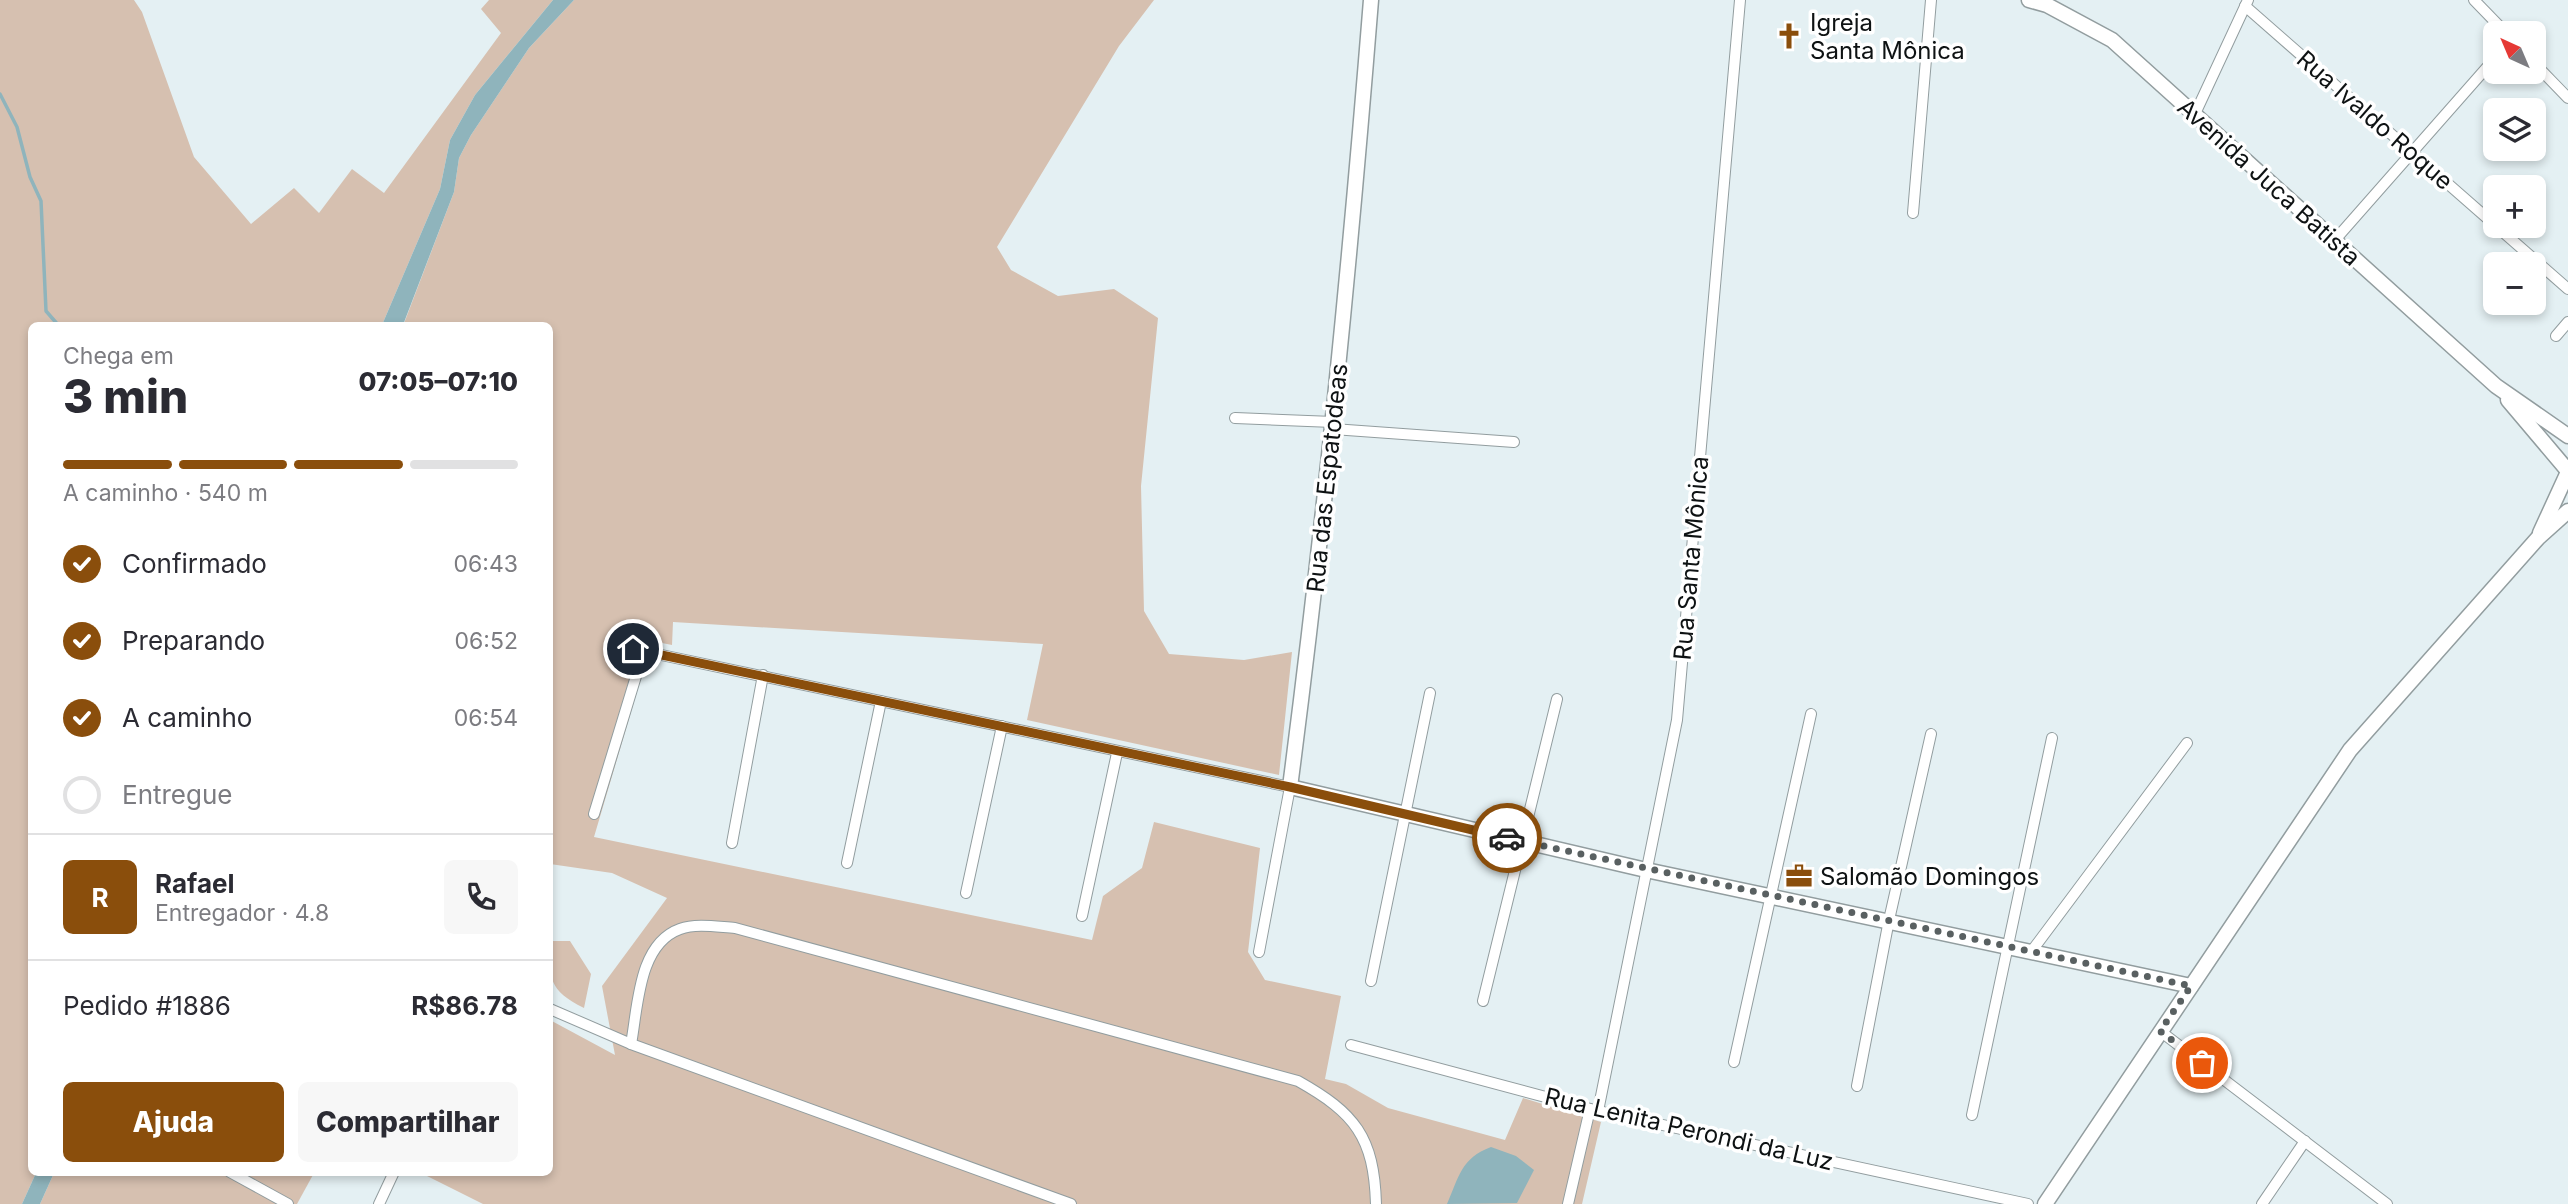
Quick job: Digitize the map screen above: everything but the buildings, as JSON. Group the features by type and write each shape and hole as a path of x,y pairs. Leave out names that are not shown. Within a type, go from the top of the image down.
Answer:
{"main road":[{"name":"Rua das Espatodeas","path":"1290,787 1315,595 1333,426 1371,0"},
{"name":"Avenida Juca Batista","path":"2029,0 2047,5 2112,40 2496,386 2568,436"},
{"name":"Avenida Juca Batista","path":"2496,386 2568,472"},
{"path":"2538,538 2568,472"},
{"path":"2045,1204 2350,750 2538,538 2568,511"},
{"path":"1290,787 1646,870 2191,986"}],"street":[{"name":"Rua Santa Mônica","path":"1568,1204 1594,1110 1677,720 1740,0"},
{"path":"1913,213 1931,0"},
{"path":"2474,0 2494,21"},
{"path":"2194,116 2246,3"},
{"name":"Rua Ivaldo Roque","path":"2246,3 2568,289"},
{"path":"2334,241 2483,72"},
{"path":"2546,75 2568,98"},
{"path":"2556,336 2568,322"},
{"path":"1235,418 1514,442"},
{"path":"633,649 1290,787"},
{"path":"594,814 644,650"},
{"path":"732,843 763,675"},
{"path":"1371,981 1430,693"},
{"path":"1483,1001 1557,699"},
{"path":"847,863 881,701"},
{"path":"1734,1062 1811,714"},
{"path":"966,893 1002,726"},
{"path":"1857,1086 1889,920 1931,734"},
{"path":"1972,1115 2052,738"},
{"path":"2031,952 2187,743"},
{"path":"1082,916 1117,752"},
{"name":"Rua das Espatodeas","path":"1259,952 1290,787"},
{"path":"631,1044 646,967 657,946 680,929 735,928 1298,1081 1348,1114 1362,1133 1372,1157 1376,1204"},
{"path":"553,1010 631,1044 1072,1204"},
{"path":"2160,1031 2387,1204"},
{"name":"Rua Lenita Perondi da Luz","path":"1351,1045 1594,1110 2028,1204"},
{"path":"2262,1204 2305,1141"},
{"path":"237,1176 288,1204"},
{"path":"379,1204 392,1176"}],"shaded area":[{"path":"0,0 134,0 142,12 194,157 251,224 294,188 319,213 352,169 384,193 501,33 481,9 489,0 553,0 475,95 450,140 440,189 383,322 28,322 28,1176 35,1176 22,1204 0,1204"},
{"path":"574,0 1154,0 1119,46 997,247 1011,270 1058,296 1114,289 1158,318 1141,486 1144,611 1169,654 1244,660 1292,652 1279,775 1027,720 1043,644 673,622 672,645 652,641 594,837 1092,940 1103,896 1142,868 1154,822 1260,848 1248,952 1265,980 1341,996 1325,1079 1346,1084 1388,1108 1505,1140 1523,1098 1601,1122 1582,1204 483,1204 427,1176 553,1176 553,1022 615,1055 602,986 667,898 612,873 553,864 553,322 405,322 454,192 459,158 471,135 529,48"},
{"path":"553,941 570,941 591,974 584,1008 557,989 553,982"},
{"path":"53,1176 312,1176 297,1204 40,1204"}],"water":[{"path":"553,0 574,0 529,48 471,135 459,158 454,192 404,322 383,322 440,189 450,140 475,95"},
{"path":"1491,1147 1516,1156 1534,1170 1517,1203 1447,1204 1467,1163"},
{"path":"35,1176 53,1176 40,1204 22,1204"}],"waterway":[{"path":"0,94 17,127 30,177 41,201 46,311 56,322"}],"way so far":[{"path":"1507,838 2191,986 2160,1031 2202,1063"}],"place":[{"name":"Igreja Santa Mônica","path":"1789,36"},
{"name":"Salomão Domingos","path":"1799,876"}],"route":[{"path":"633,649 1290,787 1507,838"}]}
